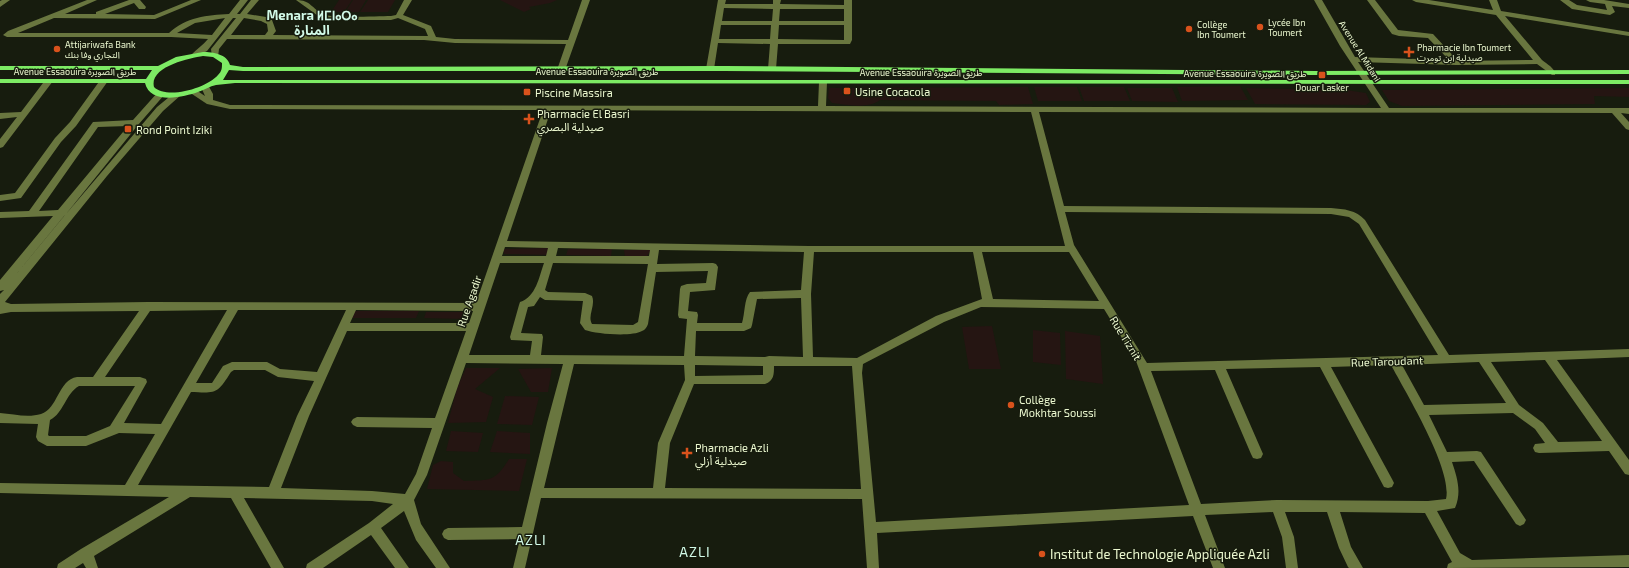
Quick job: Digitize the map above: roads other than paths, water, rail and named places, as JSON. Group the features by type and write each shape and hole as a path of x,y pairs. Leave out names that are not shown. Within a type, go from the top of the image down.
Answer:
{"main road":[{"path":"196,55 215,55 224,60 226,67 223,75 214,83 193,92 177,95 161,94 150,88 149,81 152,75 160,68 178,59 196,55"},
{"name":"Avenue Essaouira طريق الصويرة","path":"226,67 243,69 1629,72"},
{"name":"Avenue Essaouira طريق الصويرة","path":"0,68 160,68"},
{"name":"Avenue Essaouira طريق الصويرة","path":"0,81 149,81"},
{"name":"Avenue Essaouira طريق الصويرة","path":"214,83 235,81 1629,82"}],"street":[{"path":"0,5 6,0"},
{"path":"3,36 93,0"},
{"path":"94,16 135,0 142,7"},
{"path":"52,16 155,17 197,0"},
{"path":"196,55 204,49 244,0"},
{"path":"215,55 215,49 254,0"},
{"path":"300,0 315,13 328,17 391,18 399,16 428,28 433,38"},
{"path":"399,16 408,0"},
{"path":"561,70 586,0"},
{"name":"Avenue Al Midani","path":"1318,0 1361,72 1387,111"},
{"path":"1371,0 1395,32 1399,34 1430,36 1456,63"},
{"path":"1416,0 1629,34"},
{"path":"1467,0 1469,8"},
{"path":"1493,0 1498,13 1539,62 1552,73"},
{"path":"1564,0 1574,8 1610,13 1608,3"},
{"path":"1590,0 1629,6"},
{"path":"710,69 715,40 718,23 722,3 848,4 848,40 844,42 715,40"},
{"path":"772,69 777,3"},
{"path":"171,35 180,27 192,21 212,17 255,17 268,21 271,25 272,31 267,37"},
{"path":"718,23 848,23"},
{"path":"3,36 171,35 213,37"},
{"path":"224,37 433,38 455,41 571,42"},
{"path":"1353,59 1456,63 1539,62"},
{"path":"0,146 49,81"},
{"path":"32,214 85,124 104,81"},
{"path":"822,108 823,82"},
{"path":"205,87 209,94 209,100"},
{"path":"193,92 199,97 219,105 230,107 1629,111"},
{"path":"0,287 135,123 161,94"},
{"path":"0,301 119,156 160,109 177,95"},
{"name":"Rue Agadir","path":"408,500 421,475 548,108"},
{"name":"Rue Tiznit","path":"1034,110 1071,250 1144,367 1219,568"},
{"path":"1614,111 1629,127"},
{"path":"0,116 24,114"},
{"path":"0,198 18,196 58,140 85,124 135,123"},
{"path":"1060,209 1331,211 1350,213 1358,217 1362,222 1446,359"},
{"path":"0,215 62,213"},
{"path":"501,244 809,249 1071,250"},
{"path":"535,359 538,337 515,337 524,305 530,304 541,287 554,245"},
{"path":"541,287 540,291 545,296 580,296 588,299 585,321 586,326 590,328 633,329 641,326 644,321 655,247"},
{"path":"808,360 806,294 809,249"},
{"path":"977,250 988,302"},
{"path":"496,259 550,259 713,267 711,287 685,289 683,315 693,315 689,361 690,380 665,439 658,494"},
{"path":"691,327 744,327 747,325 751,308 751,298 754,295 806,294"},
{"path":"462,358 689,361 808,360 858,362 940,319 972,305 988,302 1106,305"},
{"path":"0,304 11,308"},
{"path":"0,310 11,308 148,306 480,307"},
{"path":"96,382 148,306"},
{"path":"129,490 235,306"},
{"path":"273,493 303,416 353,306"},
{"path":"343,328 473,327"},
{"name":"Rue Taroudant","path":"1144,367 1394,361 1629,353"},
{"path":"1548,356 1629,470"},
{"path":"1482,358 1515,408 1539,426 1555,447"},
{"path":"519,568 552,423 570,360"},
{"path":"690,380 765,380 768,377 769,360"},
{"path":"870,528 1197,509 1277,506 1428,507 1451,504 1453,496 1452,480 1444,457 1421,410 1394,361"},
{"path":"858,362 857,373 873,568"},
{"path":"1323,363 1388,484"},
{"path":"188,387 212,388 216,386 226,370 232,366 267,366 278,373 321,377"},
{"path":"1219,366 1257,454"},
{"path":"116,429 115,427 142,382 74,383 52,412 45,418 42,437 47,441 86,441 116,429 164,429"},
{"path":"1421,410 1515,408"},
{"path":"0,418 45,418"},
{"path":"357,422 439,423"},
{"path":"1539,448 1612,446"},
{"path":"1444,457 1477,456 1520,520"},
{"path":"0,488 273,493 372,496 408,500"},
{"path":"63,568 187,492"},
{"path":"235,493 278,568"},
{"path":"537,493 868,494"},
{"path":"312,568 373,527 408,500"},
{"path":"408,500 410,514 416,529 444,568"},
{"path":"1277,506 1289,541 1292,568"},
{"path":"1332,507 1346,547 1357,568"},
{"path":"1428,507 1455,557 1471,566"},
{"path":"373,527 402,568"},
{"path":"448,534 528,533"},
{"path":"86,554 92,568"},
{"path":"1453,568 1471,566 1609,565 1629,561"}],"place":[{"name":"Lycée Ibn Toumert","path":"1260,27"},
{"name":"Collège Ibn Toumert","path":"1189,29"},
{"name":"Attijariwafa Bank التجاري وفا بنك","path":"57,49"},
{"name":"Pharmacie Ibn Toumert صيدلية ابن تومرت","path":"1409,52"},
{"name":"Douar Lasker","path":"1322,75"},
{"name":"Usine Cocacola","path":"847,91"},
{"name":"Piscine Massira","path":"527,92"},
{"name":"Pharmacie El Basri صيدلية البصري","path":"529,119"},
{"name":"Rond Point Iziki","path":"128,129"},
{"name":"Collège Mokhtar Soussi","path":"1011,405"},
{"name":"Pharmacie Azli صيدلية أزلي","path":"687,453"},
{"name":"Institut de Technologie Appliquée Azli","path":"1042,554"}],"district":[{"name":"Menara ⵍⵎⵏⴰⵔⴰ المنارة","path":"312,22"},
{"name":"AZLI","path":"531,539"},
{"name":"AZLI","path":"695,551"}]}
